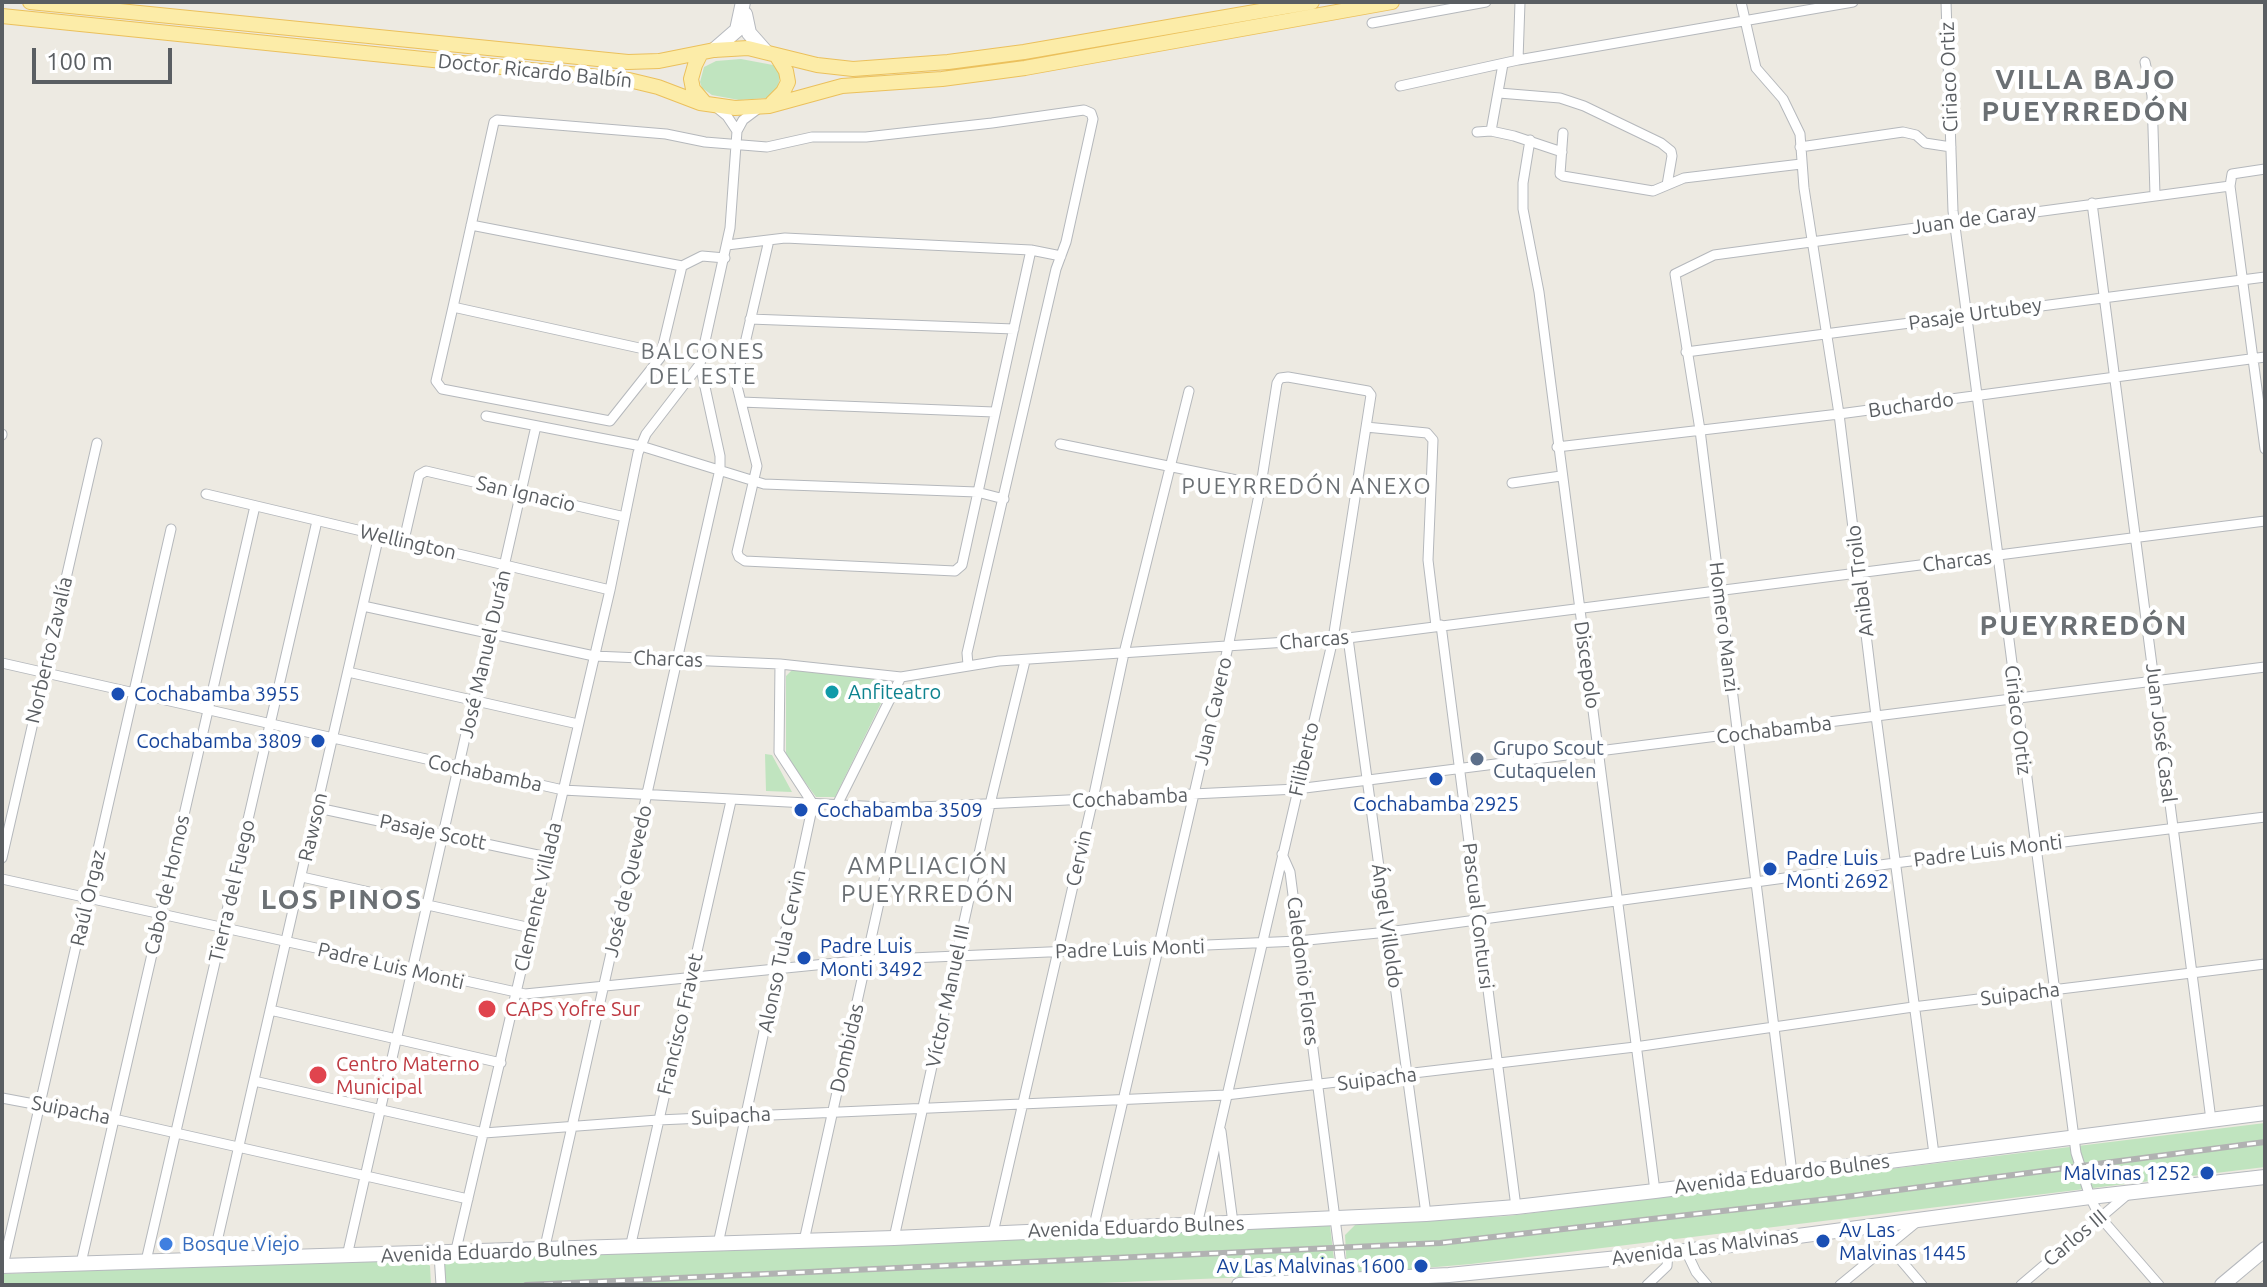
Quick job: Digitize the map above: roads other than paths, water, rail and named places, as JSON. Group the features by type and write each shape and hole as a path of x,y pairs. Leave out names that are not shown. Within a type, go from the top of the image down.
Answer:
{"main road":[{"name":"Doctor Ricardo Balbín","path":"30,2 628,62 659,61 734,47 829,68 948,62 1312,2"},
{"path":"711,105 693,89 692,71 708,52 737,30 744,2"},
{"path":"744,2 749,33 786,71 788,82 783,92 764,107"},
{"name":"Doctor Ricardo Balbín","path":"2,16 629,80 711,105 764,107 826,89 985,74 1392,2"},
{"path":"218,38 219,21"},
{"name":"Avenida Eduardo Bulnes","path":"3,1266 630,1248 1426,1214 1655,1191 2265,1113"},
{"name":"Avenida Las Malvinas","path":"1239,1285 1486,1277 2090,1197 2265,1177"},
{"path":"2222,1285 2265,1249"}],"street":[{"path":"1372,23 1486,2"},
{"path":"1518,60 1520,2"},
{"name":"Anibal Troilo","path":"1741,2 1756,68 1788,107 1800,134 1801,164 1839,414 1934,1154"},
{"path":"1400,86 1518,60 1853,2"},
{"name":"Ciriaco Ortiz","path":"1946,2 1954,221 2076,1153 2100,1217 2159,1285"},
{"path":"2145,62 2152,95 2155,195"},
{"path":"1491,131 1503,64"},
{"path":"1499,93 1560,98 1584,106 1661,143 1671,151 1672,156 1667,185"},
{"path":"711,105 727,116 737,131"},
{"path":"641,446 646,434 700,364 725,258 737,131 743,120 764,107"},
{"path":"682,266 662,353 610,421 442,389 436,381 494,122 497,120 666,134 693,140 767,147 812,137 866,137 1084,110 1091,113 1093,119 967,653 968,665"},
{"path":"1477,132 1491,131 1530,140 1562,152"},
{"path":"1800,147 1903,132 1916,135 1925,143 1951,147"},
{"path":"1563,133 1560,174 1563,176 1653,191 1694,176 1801,164"},
{"name":"Discepolo","path":"1530,140 1522,198 1539,292 1655,1191"},
{"name":"Juan de Garay","path":"1675,274 1714,255 2230,186 2232,174 2265,169"},
{"path":"2230,186 2265,449"},
{"name":"Juan José Casal","path":"2092,203 2211,1120"},
{"path":"471,225 682,266 702,256 725,258"},
{"path":"727,245 785,238 1031,250 1061,256"},
{"path":"769,240 736,382 756,461 737,552 745,561 955,571 962,565 1031,250"},
{"name":"Homero Manzi","path":"1675,274 1700,430 1792,1173"},
{"name":"Pasaje Urtubey","path":"1686,352 2265,277"},
{"path":"453,307 662,353"},
{"path":"750,319 1014,329"},
{"name":"Buchardo","path":"1557,447 1839,414 2265,357"},
{"name":"José de Quevedo","path":"544,1251 720,469 720,456 700,364"},
{"name":"Filiberto","path":"1197,1225 1333,639 1371,395 1368,391 1280,378"},
{"name":"Juan Cavero","path":"1093,1230 1228,647 1280,378"},
{"name":"Cervin","path":"993,1233 1124,653 1189,391"},
{"path":"741,402 994,412"},
{"path":"486,416 641,446 753,482 977,492 1004,499"},
{"name":"José Manuel Durán","path":"347,1256 536,426"},
{"name":"Pascual Contursi","path":"1366,427 1427,433 1433,440 1428,560 1459,770 1516,1207"},
{"name":"Norberto Zavalía","path":"2,858 97,443"},
{"path":"1060,444 1261,485"},
{"name":"Clemente Villada","path":"455,1254 641,446"},
{"name":"San Ignacio","path":"404,540 419,475 426,471 625,517"},
{"path":"1512,483 1561,476"},
{"name":"Wellington","path":"206,494 610,590"},
{"name":"Cabo de Hornos","path":"81,1263 255,506"},
{"name":"Tierra del Fuego","path":"146,1261 317,521"},
{"name":"Charcas","path":"363,606 594,656 780,664 901,677 968,665 1348,638 2265,521"},
{"name":"Raúl Orgaz","path":"3,1266 171,529"},
{"name":"Rawson","path":"213,1259 379,535"},
{"name":"Ángel Villoldo","path":"1348,638 1426,1214"},
{"name":"Víctor Manuel III","path":"894,1238 990,804 1025,661"},
{"name":"Cochabamba","path":"2,663 563,790 900,808 1297,789 2265,667"},
{"path":"780,664 779,752 813,804"},
{"path":"348,672 578,724"},
{"path":"837,805 901,677"},
{"name":"Francisco Fravet","path":"630,1248 731,801"},
{"name":"Alonso Tula Cervin","path":"718,1244 813,804"},
{"name":"Pasaje Scott","path":"318,808 547,857"},
{"name":"Dombidas","path":"804,1241 900,808"},
{"name":"Padre Luis Monti","path":"2,879 515,994 866,960 1261,944 1388,932 1895,863 2265,817"},
{"name":"Caledonio Flores","path":"1282,854 1290,872 1343,1280"},
{"path":"302,877 531,928"},
{"name":"Suipacha","path":"254,1081 484,1133 658,1120 1226,1095 1635,1047 1913,1007 2265,964"},
{"path":"270,1010 501,1063"},
{"name":"Suipacha","path":"2,1098 41,1103 468,1199"},
{"name":"Filiberto","path":"1220,1125 1233,1223"},
{"name":"Carlos III","path":"2021,1285 2130,1192"},
{"path":"1840,1285 1921,1219"},
{"path":"1876,1225 1888,1245 1922,1285"},
{"path":"1686,1251 1696,1272 1707,1285"},
{"path":"1647,1285 1667,1266 1668,1253"},
{"path":"439,1254 441,1285"}],"railway":[{"path":"526,1285 1440,1243 1837,1198 2265,1142"}],"place":[{"name":"Anfiteatro","path":"832,692"},
{"name":"Cochabamba 3955","path":"118,694"},
{"name":"Cochabamba 3809","path":"318,741"},
{"name":"Grupo Scout Cutaquelen","path":"1477,759"},
{"name":"Cochabamba 2925","path":"1436,779"},
{"name":"Cochabamba 3509","path":"801,810"},
{"name":"Padre Luis Monti 2692","path":"1770,869"},
{"name":"Padre Luis Monti 3492","path":"804,958"},
{"name":"CAPS Yofre Sur","path":"487,1009"},
{"name":"Centro Materno Municipal","path":"318,1075"},
{"name":"Malvinas 1252","path":"2207,1173"},
{"name":"Av Las Malvinas 1445","path":"1823,1241"},
{"name":"Bosque Viejo","path":"166,1244"},
{"name":"Av Las Malvinas 1600","path":"1421,1266"}],"district":[{"name":"VILLA BAJO PUEYRREDÓN","path":"2086,96"},
{"name":"BALCONES DEL ESTE","path":"703,364"},
{"name":"PUEYRREDÓN ANEXO","path":"1307,487"},
{"name":"PUEYRREDÓN","path":"2084,626"},
{"name":"AMPLIACIÓN PUEYRREDÓN","path":"928,880"},
{"name":"LOS PINOS","path":"342,900"}]}
